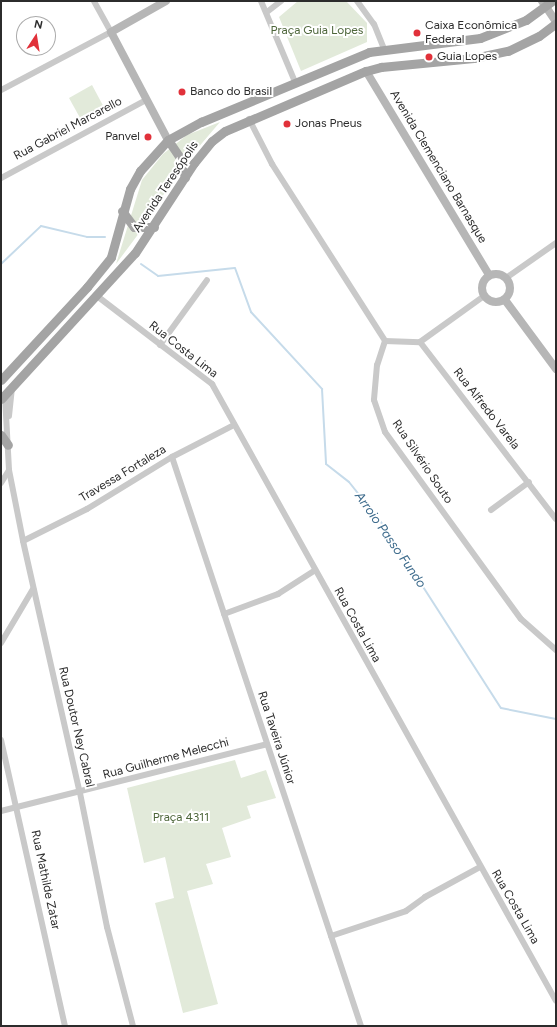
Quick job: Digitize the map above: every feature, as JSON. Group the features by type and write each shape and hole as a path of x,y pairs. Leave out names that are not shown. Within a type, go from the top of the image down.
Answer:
{"main road":[{"name":"Avenida Teresópolis","path":"15,365 111,257 122,211 130,189 140,172 168,140 195,125 370,52 480,38 526,20 546,3"},
{"name":"Avenida Teresópolis","path":"3,397 97,296 154,227 185,178 212,141 249,118 366,71 381,67 474,58 508,51 538,36 556,23"},
{"path":"168,140 181,159 185,178"},
{"path":"122,211 134,227 154,227"},
{"path":"1,380 15,365"},
{"path":"3,397 4,386 13,374 15,365"},
{"path":"4,433 8,445"}],"street":[{"path":"94,1 168,140"},
{"path":"1,90 166,1"},
{"path":"261,1 267,12 295,82"},
{"path":"267,12 281,1"},
{"path":"356,1 374,24 384,50"},
{"path":"546,3 556,23"},
{"name":"Avenida Clemenciano Barnasque","path":"366,71 489,275"},
{"name":"Rua Gabriel Marcarello","path":"1,178 146,100"},
{"path":"249,118 272,164 384,342 420,342 484,296"},
{"path":"506,278 556,243"},
{"path":"489,275 501,275 506,278 510,285 509,293 504,300 497,302 484,296 482,285 489,275"},
{"path":"160,345 207,280"},
{"name":"Rua Costa Lima","path":"97,296 212,384 314,570 556,1001"},
{"path":"504,300 556,369"},
{"name":"Rua Silvério Souto","path":"384,342 377,365 374,400 385,432 521,619 556,650"},
{"name":"Rua Alfredo Varela","path":"420,342 556,519"},
{"path":"4,433 12,387"},
{"path":"3,397 4,433"},
{"name":"Travessa Fortaleza","path":"23,541 86,509 172,457 234,425"},
{"name":"Rua Doutor Ney Cabral","path":"8,445 9,470 33,589 80,793 107,927 133,1026"},
{"name":"Rua Taveira Júnior","path":"172,457 361,1026"},
{"path":"1,483 9,470"},
{"path":"491,510 529,482"},
{"path":"224,614 278,594 314,570"},
{"path":"1,643 33,589"},
{"name":"Rua Mathilde Zatar","path":"1,740 18,807 65,1026"},
{"name":"Rua Guilherme Melecchi","path":"1,811 80,793 267,744"},
{"path":"331,936 406,911 425,896 480,867"}],"green space":[{"name":"Praça Guia Lopes","path":"298,1 346,1 367,23 367,42 301,71 279,17"},
{"path":"92,85 107,113 84,125 69,98"},
{"path":"220,122 174,176 151,217 116,264 142,180 163,154 187,135"},
{"name":"Praça 4311","path":"235,760 241,778 266,770 276,798 247,806 251,818 222,828 231,857 206,864 213,884 187,891 218,1004 183,1013 155,903 174,898 165,857 144,863 127,788"}],"waterway":[{"name":"Arroio Passo Fundo","path":"1,264 41,226 87,237 105,237"},
{"name":"Arroio Passo Fundo","path":"141,264 158,276 235,268 251,312 322,389 326,464 349,482 384,526 501,708 556,719"}],"place":[{"name":"Caixa Econômica Federal","path":"417,33"},
{"name":"Guia Lopes","path":"429,57"},
{"name":"Banco do Brasil","path":"182,92"},
{"name":"Jonas Pneus","path":"287,124"},
{"name":"Panvel","path":"148,137"}]}
